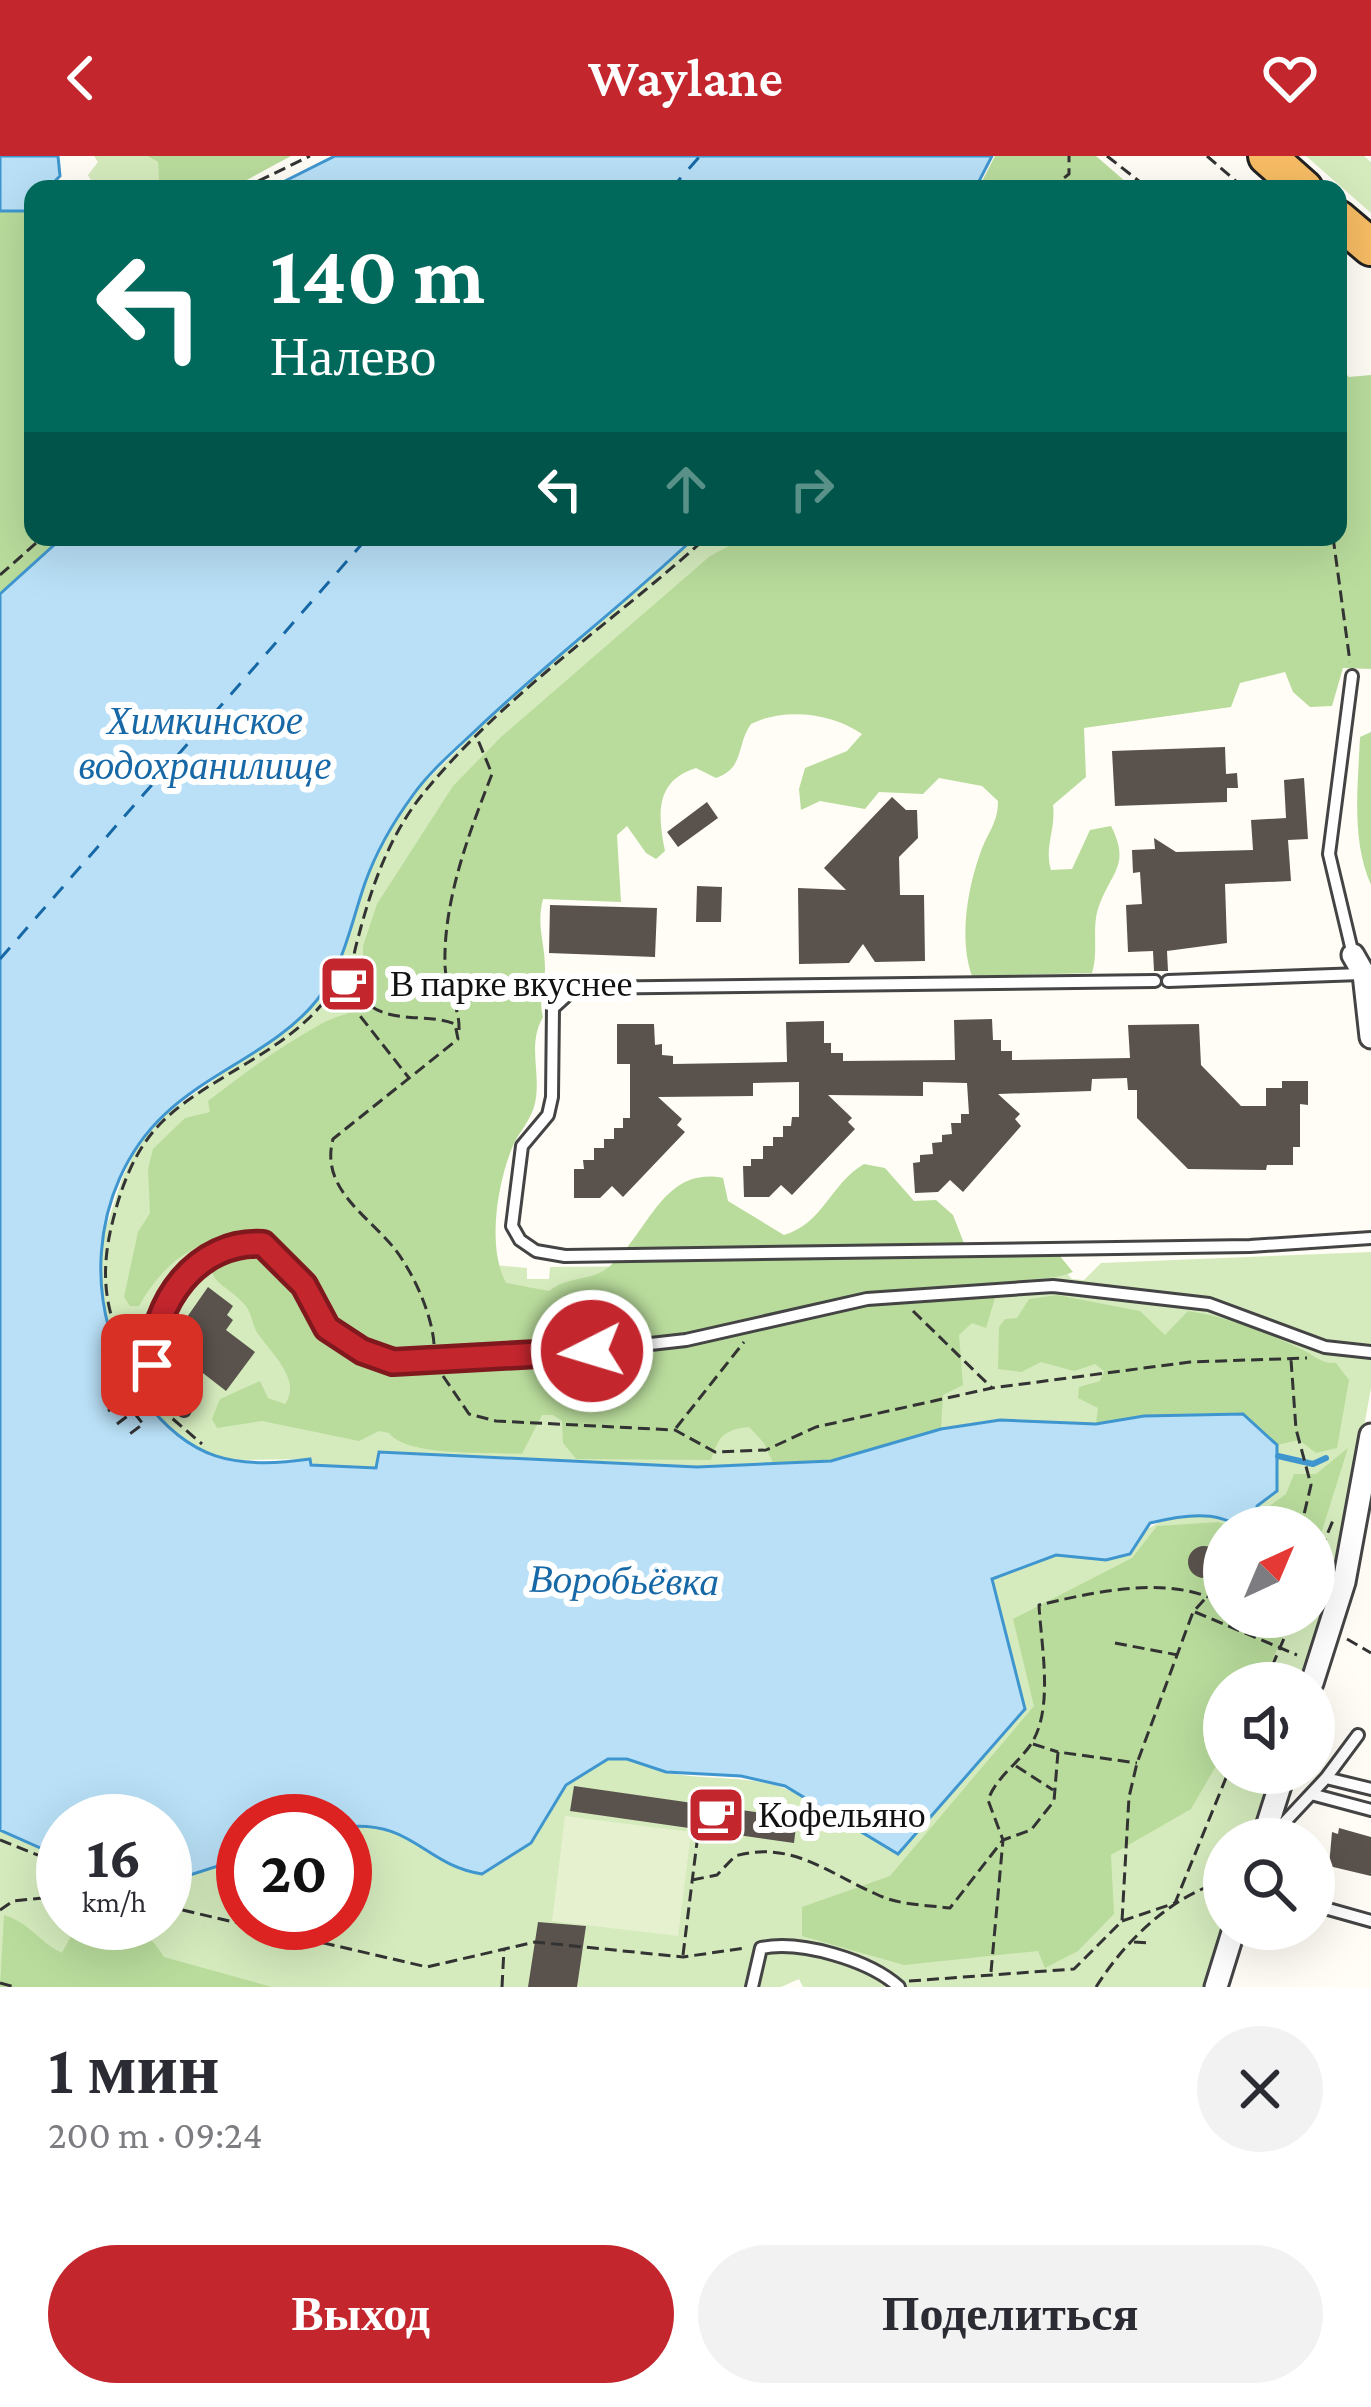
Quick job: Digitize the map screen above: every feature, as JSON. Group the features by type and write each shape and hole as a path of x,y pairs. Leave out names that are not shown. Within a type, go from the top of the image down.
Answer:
{"highway":[{"path":"1267,156 1294,180"},
{"path":"1347,227 1371,247"}],"street":[{"path":"1359,964 1371,1037"},
{"path":"1335,1607 1371,1435"},
{"path":"1216,1987 1227,1950"}],"lane":[{"path":"1352,676 1329,854 1359,964 1161,981 575,988 553,1008 552,1097 548,1115 522,1146 512,1226 520,1240 536,1252 565,1256 1250,1246 1371,1238"},
{"path":"184,1410 163,1387 152,1365 152,1334 189,1272 230,1245 263,1244 304,1285 327,1328 362,1351 393,1362 544,1356 686,1340 867,1299 1052,1286 1209,1304 1325,1347 1371,1352"},
{"path":"1335,1766 1358,1735"},
{"path":"1335,1780 1371,1789"},
{"path":"1287,1818 1311,1794 1371,1810"},
{"path":"1335,1911 1371,1921"},
{"path":"752,1987 761,1948 775,1945 882,1973 897,1985"}],"path":[{"path":"261,180 310,156"},
{"path":"1107,156 1138,180"},
{"path":"1207,156 1235,180"},
{"path":"0,575 34,546"},
{"path":"459,1031 443,1020 376,1010 353,984 351,968 375,881 391,844 421,796 477,737 697,546"},
{"path":"1334,546 1352,676"},
{"path":"477,737 492,774 460,854 445,968 460,1016 459,1031 453,1046 333,1138 330,1168 338,1186 406,1265 433,1334 435,1357 469,1414 496,1421 675,1430 715,1452 766,1450 815,1427 992,1388 1190,1362 1312,1357"},
{"path":"105,1252 117,1204 147,1139 198,1094 311,1015 336,987 343,966 351,968"},
{"path":"336,987 409,1078"},
{"path":"898,1297 992,1388"},
{"path":"675,1430 735,1358 753,1325"},
{"path":"1291,1360 1296,1429 1311,1485 1306,1506"},
{"path":"108,1411 124,1400 134,1412 143,1424 128,1436"},
{"path":"117,1424 146,1402"},
{"path":"1335,1516 1341,1502"},
{"path":"991,1974 1003,1840 988,1800 993,1787 1032,1744 1043,1694 1039,1605 1140,1590 1187,1589 1203,1595"},
{"path":"1122,1921 1129,1797 1137,1763 1193,1612 1203,1602"},
{"path":"1193,1612 1306,1658"},
{"path":"1335,1637 1371,1653"},
{"path":"1274,1662 1284,1638"},
{"path":"1115,1643 1180,1655"},
{"path":"1032,1744 1137,1763"},
{"path":"692,1880 717,1875 735,1856 778,1851 806,1858 896,1901 950,1908 1003,1840 1030,1830 1054,1801 1058,1752"},
{"path":"1014,1763 1027,1777 1054,1790"},
{"path":"1096,1987 1132,1942 1175,1903 1219,1794"},
{"path":"683,1957 698,1834"},
{"path":"0,1840 36,1854"},
{"path":"897,1985 1074,1969 1122,1921 1203,1890"},
{"path":"0,1910 13,1901 36,1899"},
{"path":"192,1912 428,1967 504,1948 555,1942 683,1957 761,1948"},
{"path":"1132,1942 1151,1943"},
{"path":"502,1987 504,1948"},
{"path":"0,1983 15,1987"}],"green space":[{"path":"94,156 147,156 158,162 159,180 91,180 88,175 98,162"},
{"path":"147,156 291,156 247,180 159,180 158,162"},
{"path":"995,156 1096,156 1124,180 983,180"},
{"path":"1306,156 1364,156 1371,162 1371,213 1347,192 1347,180 1333,180"},
{"path":"0,211 24,211 24,546 53,546 0,594"},
{"path":"1347,375 1371,375 1371,669 1343,668 1332,706 1310,707 1293,692 1285,672 1240,683 1231,707 1084,728 1086,777 1053,805 1049,854 1051,870 1072,869 1090,830 1111,826 1117,839 1117,868 1097,914 1092,973 972,976 965,931 968,899 998,801 982,786 939,778 923,794 879,792 865,809 820,801 801,810 799,789 805,768 847,751 862,734 837,721 808,715 778,715 751,724 736,762 725,774 716,778 696,768 672,782 662,801 665,851 656,859 627,826 617,835 621,902 543,899 545,968 543,1017 536,1039 536,1095 507,1163 496,1216 497,1252 506,1283 549,1291 603,1271 671,1192 686,1182 723,1178 728,1201 784,1235 809,1222 864,1164 885,1168 914,1201 936,1200 953,1215 969,1256 1059,1255 1073,1272 998,1288 986,1328 972,1323 959,1335 963,1385 943,1395 941,1429 831,1461 773,1463 764,1443 749,1427 723,1436 711,1460 576,1459 563,1443 562,1421 553,1415 542,1415 522,1454 431,1450 379,1431 359,1441 262,1421 217,1428 212,1419 220,1399 260,1381 268,1398 285,1404 290,1385 247,1308 219,1283 209,1265 250,1242 236,1233 179,1258 139,1306 130,1306 124,1297 138,1232 150,1213 148,1169 153,1149 185,1118 210,1112 208,1101 277,1051 372,1001 363,976 363,946 377,904 453,786 501,737 710,556 729,546 1347,546"},
{"path":"685,546 835,546 507,871 482,1264 527,1268 527,1279 549,1279 550,1267 1057,1262 1072,1279 1084,1280 1101,1263 1371,1252 1371,1388 1335,1579 1335,1506 1257,1506 1144,1416 831,1461 697,1467 379,1453 377,1468 310,1465 309,1459 230,1460 205,1453 168,1430 138,1392 101,1302 99,1249 123,1176 138,1145 164,1115 293,1024 384,841 415,792 510,698"},
{"path":"1371,732 1371,885 1357,812 1360,737"},
{"path":"1057,1295 1140,1311 1165,1335 1188,1311 1217,1317 1336,1363 1349,1380 1337,1448 1316,1453 1299,1440 1277,1445 1262,1431 1218,1417 1166,1416 1096,1424 1098,1408 1078,1398 1079,1387 1100,1381 1104,1371 1095,1364 1074,1371 1041,1362 1021,1372 998,1369 999,1327 1005,1319 1017,1318 1029,1299"},
{"path":"1348,1448 1330,1506 1269,1506 1286,1494 1294,1474 1316,1474"},
{"path":"1200,1516 1203,1638 1316,1638 1309,1662 1203,1662 1203,1794 1267,1794 1259,1818 1203,1818 1203,1950 1215,1950 1203,1987 803,1987 799,1979 781,1987 0,1987 0,1830 36,1846 36,1950 192,1950 192,1874 216,1867 216,1950 372,1950 372,1827 419,1845 460,1870 545,1823 569,1784 587,1769 616,1758 682,1775 769,1784 803,1797 1025,1709 992,1579 1056,1555 1106,1560 1152,1526"},
{"path":"1203,1523 1203,1638 1281,1638 1272,1662 1203,1662 1203,1788 1191,1809 1111,1855 1114,1914 1078,1951 1045,1968 1038,1951 904,1965 802,1936 802,1907 890,1876 1034,1706 1013,1619 1132,1558 1157,1526"},
{"path":"565,1816 691,1832 678,1936 552,1921"},
{"path":"4,1915 36,1935 36,1950 159,1950 164,1957 272,1987 0,1987"}],"water":[{"path":"0,156 58,156 60,176 56,180 24,180 24,211 0,211"},
{"path":"335,156 992,156 980,180 287,180"},
{"name":"Химкинское водохранилище","path":"53,546 685,546 427,778 380,848 340,959 317,1000 283,1032 182,1099 139,1144 107,1214 101,1252 109,1329 143,1398 178,1435 216,1456 259,1463 310,1459 311,1465 376,1468 379,1452 697,1467 831,1461 941,1429 1000,1420 1096,1424 1144,1416 1243,1414 1277,1445 1277,1491 1257,1506 1203,1506 1203,1516 1150,1523 1130,1554 1106,1560 1056,1555 992,1579 1025,1709 898,1854 785,1786 741,1776 666,1772 627,1759 608,1759 566,1785 531,1843 482,1874 446,1862 403,1836 372,1828 372,1794 216,1794 216,1867 192,1874 192,1794 36,1794 36,1846 0,1830 0,594"}],"building":[{"path":"1225,747 1226,774 1237,773 1238,788 1227,788 1227,802 1115,806 1112,751"},
{"path":"1304,778 1308,839 1288,840 1291,881 1225,884 1227,943 1167,951 1168,971 1154,971 1153,951 1128,952 1126,905 1142,904 1140,872 1133,873 1132,850 1155,849 1154,838 1176,852 1253,850 1251,820 1286,818 1284,780"},
{"path":"892,797 906,810 917,810 918,838 899,857 900,895 924,895 925,961 875,962 863,944 849,963 799,964 798,888 846,890 824,868"},
{"path":"707,802 718,818 678,847 667,832"},
{"path":"697,886 722,887 721,922 696,922"},
{"path":"550,905 657,908 655,957 549,953"},
{"path":"992,1019 993,1040 1001,1040 1001,1051 1012,1051 1012,1060 1130,1058 1128,1025 1199,1024 1201,1065 1241,1106 1266,1106 1266,1088 1282,1088 1282,1081 1308,1081 1308,1105 1300,1104 1300,1147 1293,1147 1293,1165 1267,1165 1266,1170 1188,1169 1137,1118 1137,1090 1128,1090 1127,1078 1092,1079 1091,1091 998,1094 1020,1114 1015,1119 1021,1126 963,1192 950,1180 938,1192 915,1193 913,1163 920,1162 920,1155 933,1154 932,1143 942,1142 942,1135 952,1134 951,1123 961,1123 961,1114 969,1114 967,1083 923,1082 923,1096 828,1095 852,1118 848,1122 855,1129 792,1195 781,1185 769,1197 744,1197 743,1166 751,1166 751,1159 763,1159 763,1146 773,1146 773,1137 783,1137 783,1126 791,1126 792,1117 799,1117 799,1082 753,1083 753,1096 658,1097 682,1119 677,1125 685,1132 623,1197 612,1186 600,1198 574,1198 574,1169 584,1169 583,1160 594,1160 594,1148 604,1148 604,1139 614,1139 614,1128 623,1128 623,1118 630,1118 630,1064 617,1064 617,1024 654,1024 655,1045 662,1044 662,1055 673,1056 673,1064 787,1062 786,1022 824,1021 824,1043 831,1043 831,1053 843,1053 843,1061 955,1060 954,1020"},
{"path":"208,1287 233,1306 227,1315 233,1320 226,1330 255,1352 226,1391 199,1370 185,1382 178,1379 170,1370 171,1360 162,1353"},
{"path":"1203,1546 1203,1578 1193,1573 1188,1562"},
{"path":"574,1786 797,1818 794,1843 570,1811"},
{"path":"1339,1828 1371,1837 1371,1876 1335,1867"},
{"path":"538,1922 586,1926 577,1987 528,1987"}],"waterway":[{"name":"Воробьёвка","path":"1278,1456 1313,1464 1326,1458"}],"ferry route":[{"path":"679,180 700,156"},
{"path":"0,959 360,546"}],"place":[{"name":"В парке вкуснее","path":"348,984"},
{"name":"Кофельяно","path":"716,1815"}],"route":[{"path":"152,1365 152,1334 189,1272 212,1253 248,1243 263,1244 304,1285 327,1328 362,1351 393,1362 592,1351"}]}
